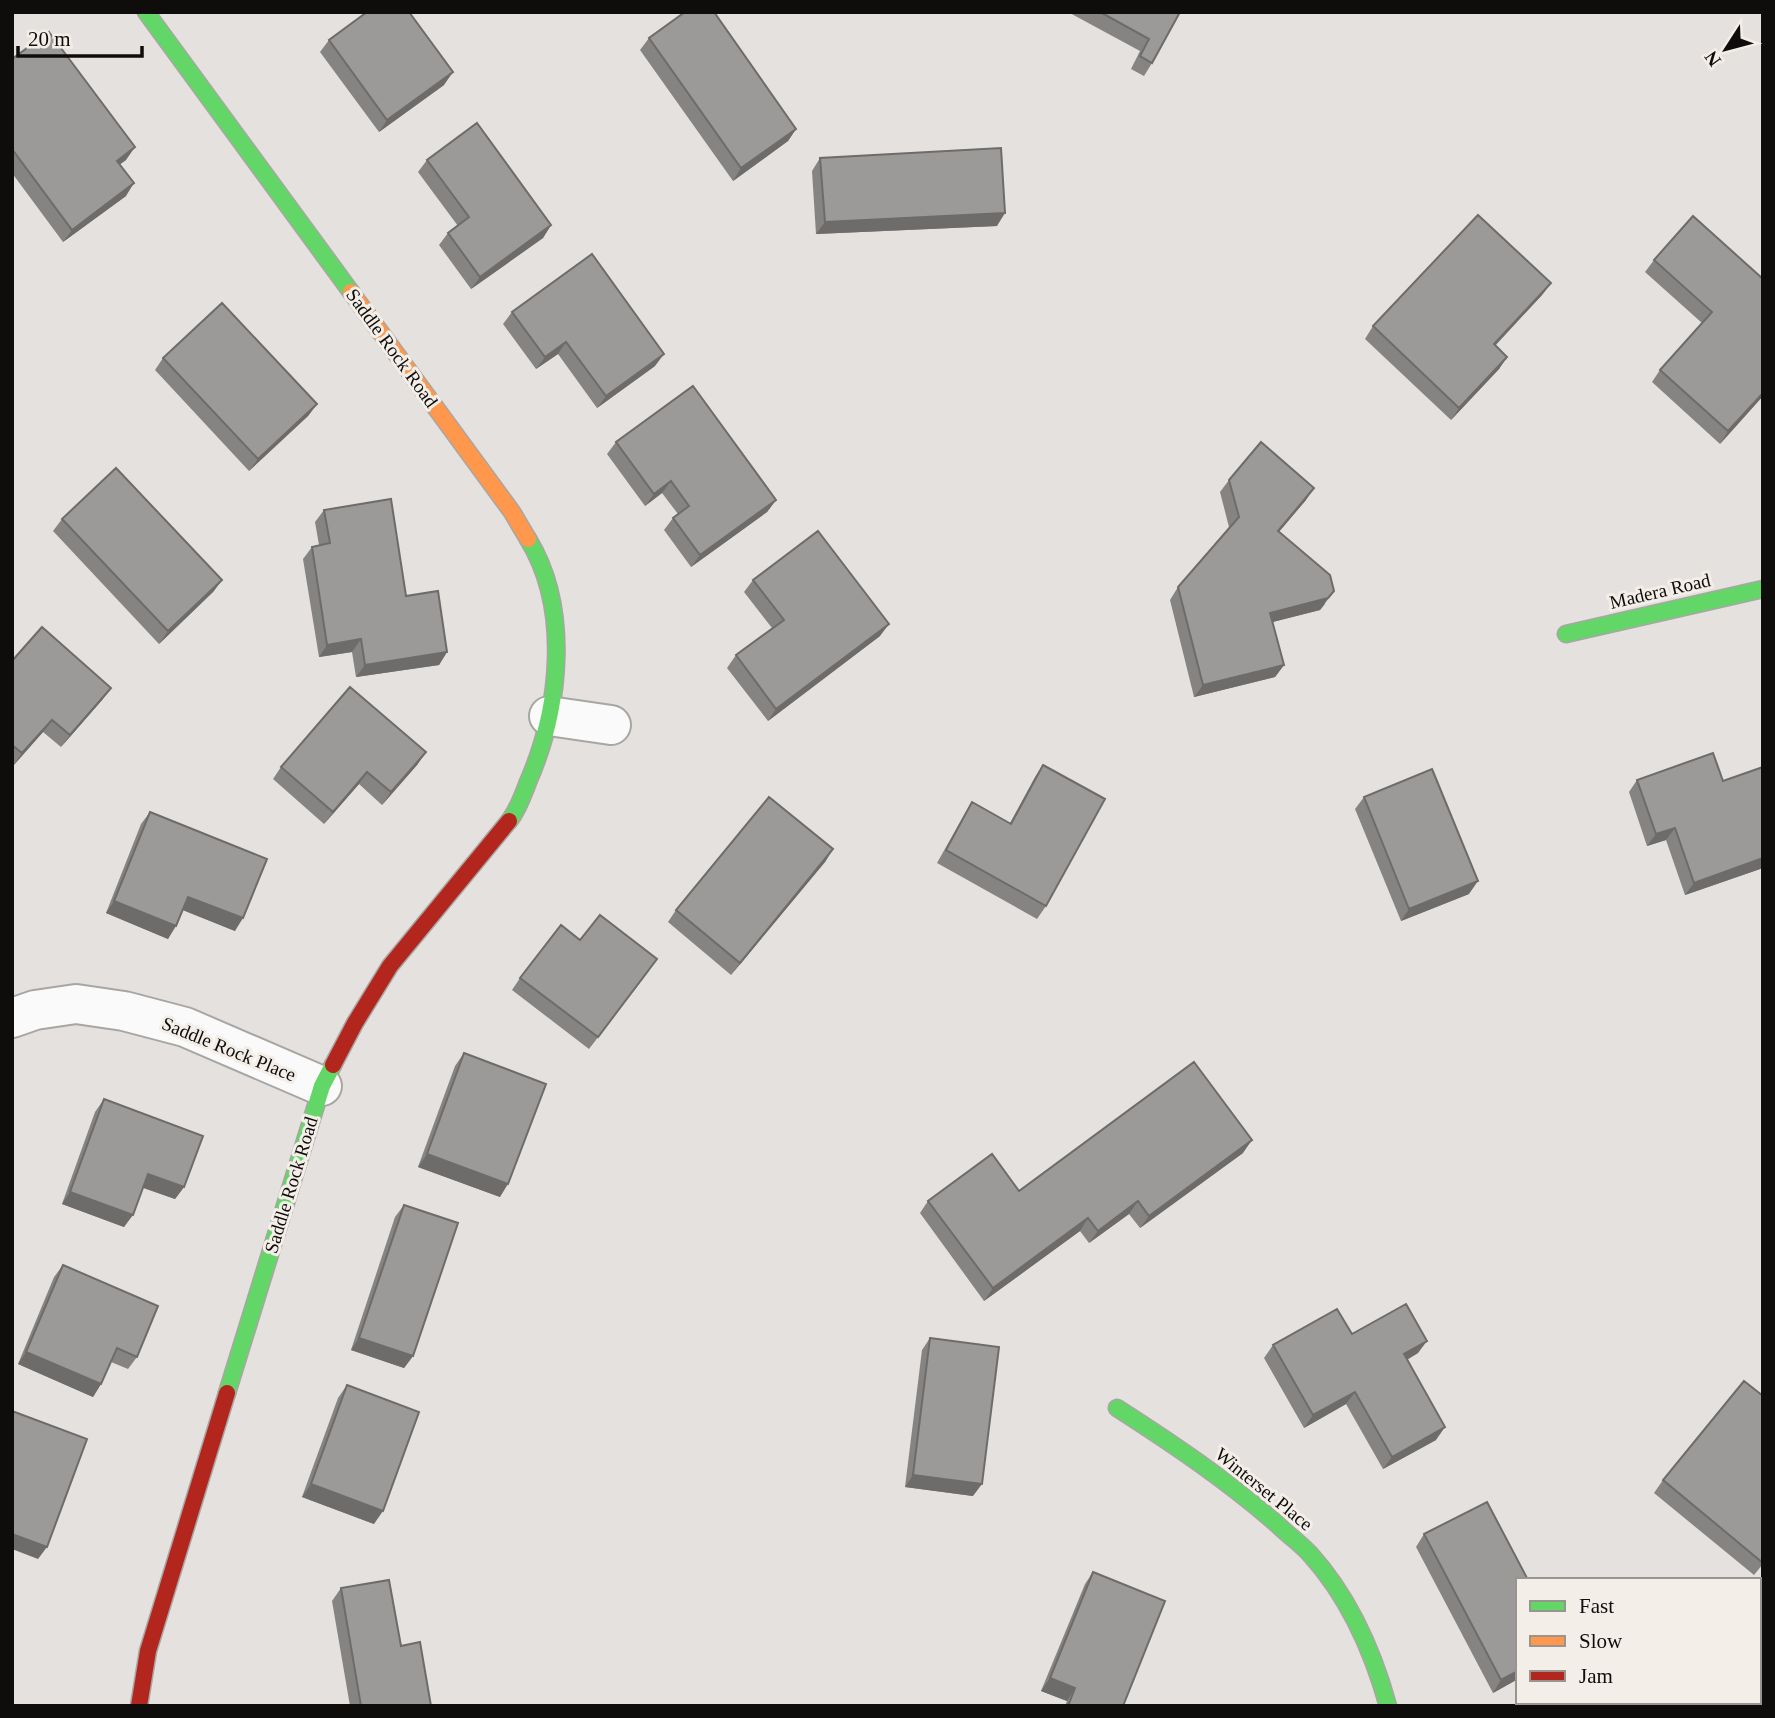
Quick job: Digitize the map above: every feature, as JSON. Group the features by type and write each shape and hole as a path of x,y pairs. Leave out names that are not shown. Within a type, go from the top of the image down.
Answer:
{"street":[{"name":"Saddle Rock Road","path":"139,1706 148,1651 322,1086 355,1023 390,966 514,815 534,769 549,716 555,678 555,632 550,595 538,555 512,512 146,12"},
{"name":"Madera Road","path":"1566,634 1763,589"},
{"path":"549,716 611,725"},
{"name":"Saddle Rock Place","path":"12,1018 35,1010 76,1004 124,1011 185,1027 322,1086"},
{"name":"Winterset Place","path":"1117,1408 1175,1445 1258,1507 1310,1554 1350,1612 1381,1679 1388,1706"}],"building":[{"path":"367,12 409,12 453,72 387,120 329,40"},
{"path":"685,12 714,12 796,129 741,168 649,38"},
{"path":"1100,12 1180,12 1152,63 1140,56 1149,39"},
{"path":"49,32 135,147 117,161 134,183 72,230 12,149 12,59"},
{"path":"477,123 551,225 480,277 448,233 469,217 427,160"},
{"path":"1001,148 1005,213 825,222 820,158"},
{"path":"1478,215 1551,283 1494,344 1507,357 1459,408 1373,326"},
{"path":"1693,216 1763,279 1763,393 1728,431 1660,370 1712,312 1654,260"},
{"path":"592,254 664,354 606,396 566,342 545,357 512,312"},
{"path":"222,303 317,404 258,459 163,358"},
{"path":"693,386 776,500 700,555 673,518 689,506 671,481 654,494 616,442"},
{"path":"1261,442 1314,488 1278,531 1330,575 1334,591 1328,598 1270,613 1284,665 1203,685 1178,587 1239,517 1229,480"},
{"path":"116,468 222,580 168,631 62,519"},
{"path":"391,499 406,596 438,591 447,652 365,665 361,639 327,645 312,547 330,543 324,510"},
{"path":"818,531 889,624 776,709 736,655 784,620 753,580"},
{"path":"42,627 111,688 70,735 52,720 22,753 12,745 12,661"},
{"path":"350,687 426,752 391,792 367,772 333,812 281,767"},
{"path":"1713,753 1723,781 1763,767 1763,858 1694,883 1675,828 1656,834 1637,780"},
{"path":"1043,765 1105,799 1046,906 946,850 972,802 1011,824"},
{"path":"1432,769 1478,881 1409,909 1364,797"},
{"path":"769,797 833,849 740,963 676,910"},
{"path":"150,812 267,859 243,918 188,897 176,926 114,901"},
{"path":"600,915 657,959 598,1037 520,978 561,925 580,940"},
{"path":"464,1053 546,1084 508,1184 427,1154"},
{"path":"1194,1062 1252,1140 1149,1216 1138,1201 1098,1231 1088,1218 993,1288 928,1201 992,1154 1019,1191"},
{"path":"104,1099 203,1136 184,1187 148,1174 133,1215 70,1192"},
{"path":"404,1205 458,1223 413,1356 359,1338"},
{"path":"63,1265 158,1306 137,1357 117,1348 101,1384 26,1352"},
{"path":"1406,1304 1427,1341 1404,1354 1445,1427 1392,1457 1355,1392 1313,1415 1273,1345 1337,1309 1352,1334"},
{"path":"930,1338 999,1347 982,1484 913,1475"},
{"path":"1744,1381 1763,1396 1763,1563 1663,1480"},
{"path":"347,1385 419,1412 383,1511 311,1484"},
{"path":"12,1411 87,1439 47,1547 12,1534"},
{"path":"1487,1502 1527,1578 1516,1578 1516,1672 1501,1680 1424,1534"},
{"path":"1093,1572 1165,1601 1123,1706 1068,1706 1075,1688 1050,1678"},
{"path":"389,1580 401,1646 420,1642 431,1706 361,1706 341,1588"}],"traffic: fast":[{"path":"146,12 351,292"},
{"path":"509,821 520,802 548,723 556,659 551,596 542,567 528,539"},
{"path":"1566,634 1763,589"},
{"path":"227,1393 322,1086 333,1065"},
{"path":"1117,1408 1220,1478 1310,1554 1324,1570 1358,1626 1375,1665 1388,1706"}],"traffic: slow":[{"path":"351,292 512,512 528,539"}],"traffic: jam":[{"path":"333,1065 390,966 509,821"},
{"path":"139,1706 148,1651 227,1393"}]}
